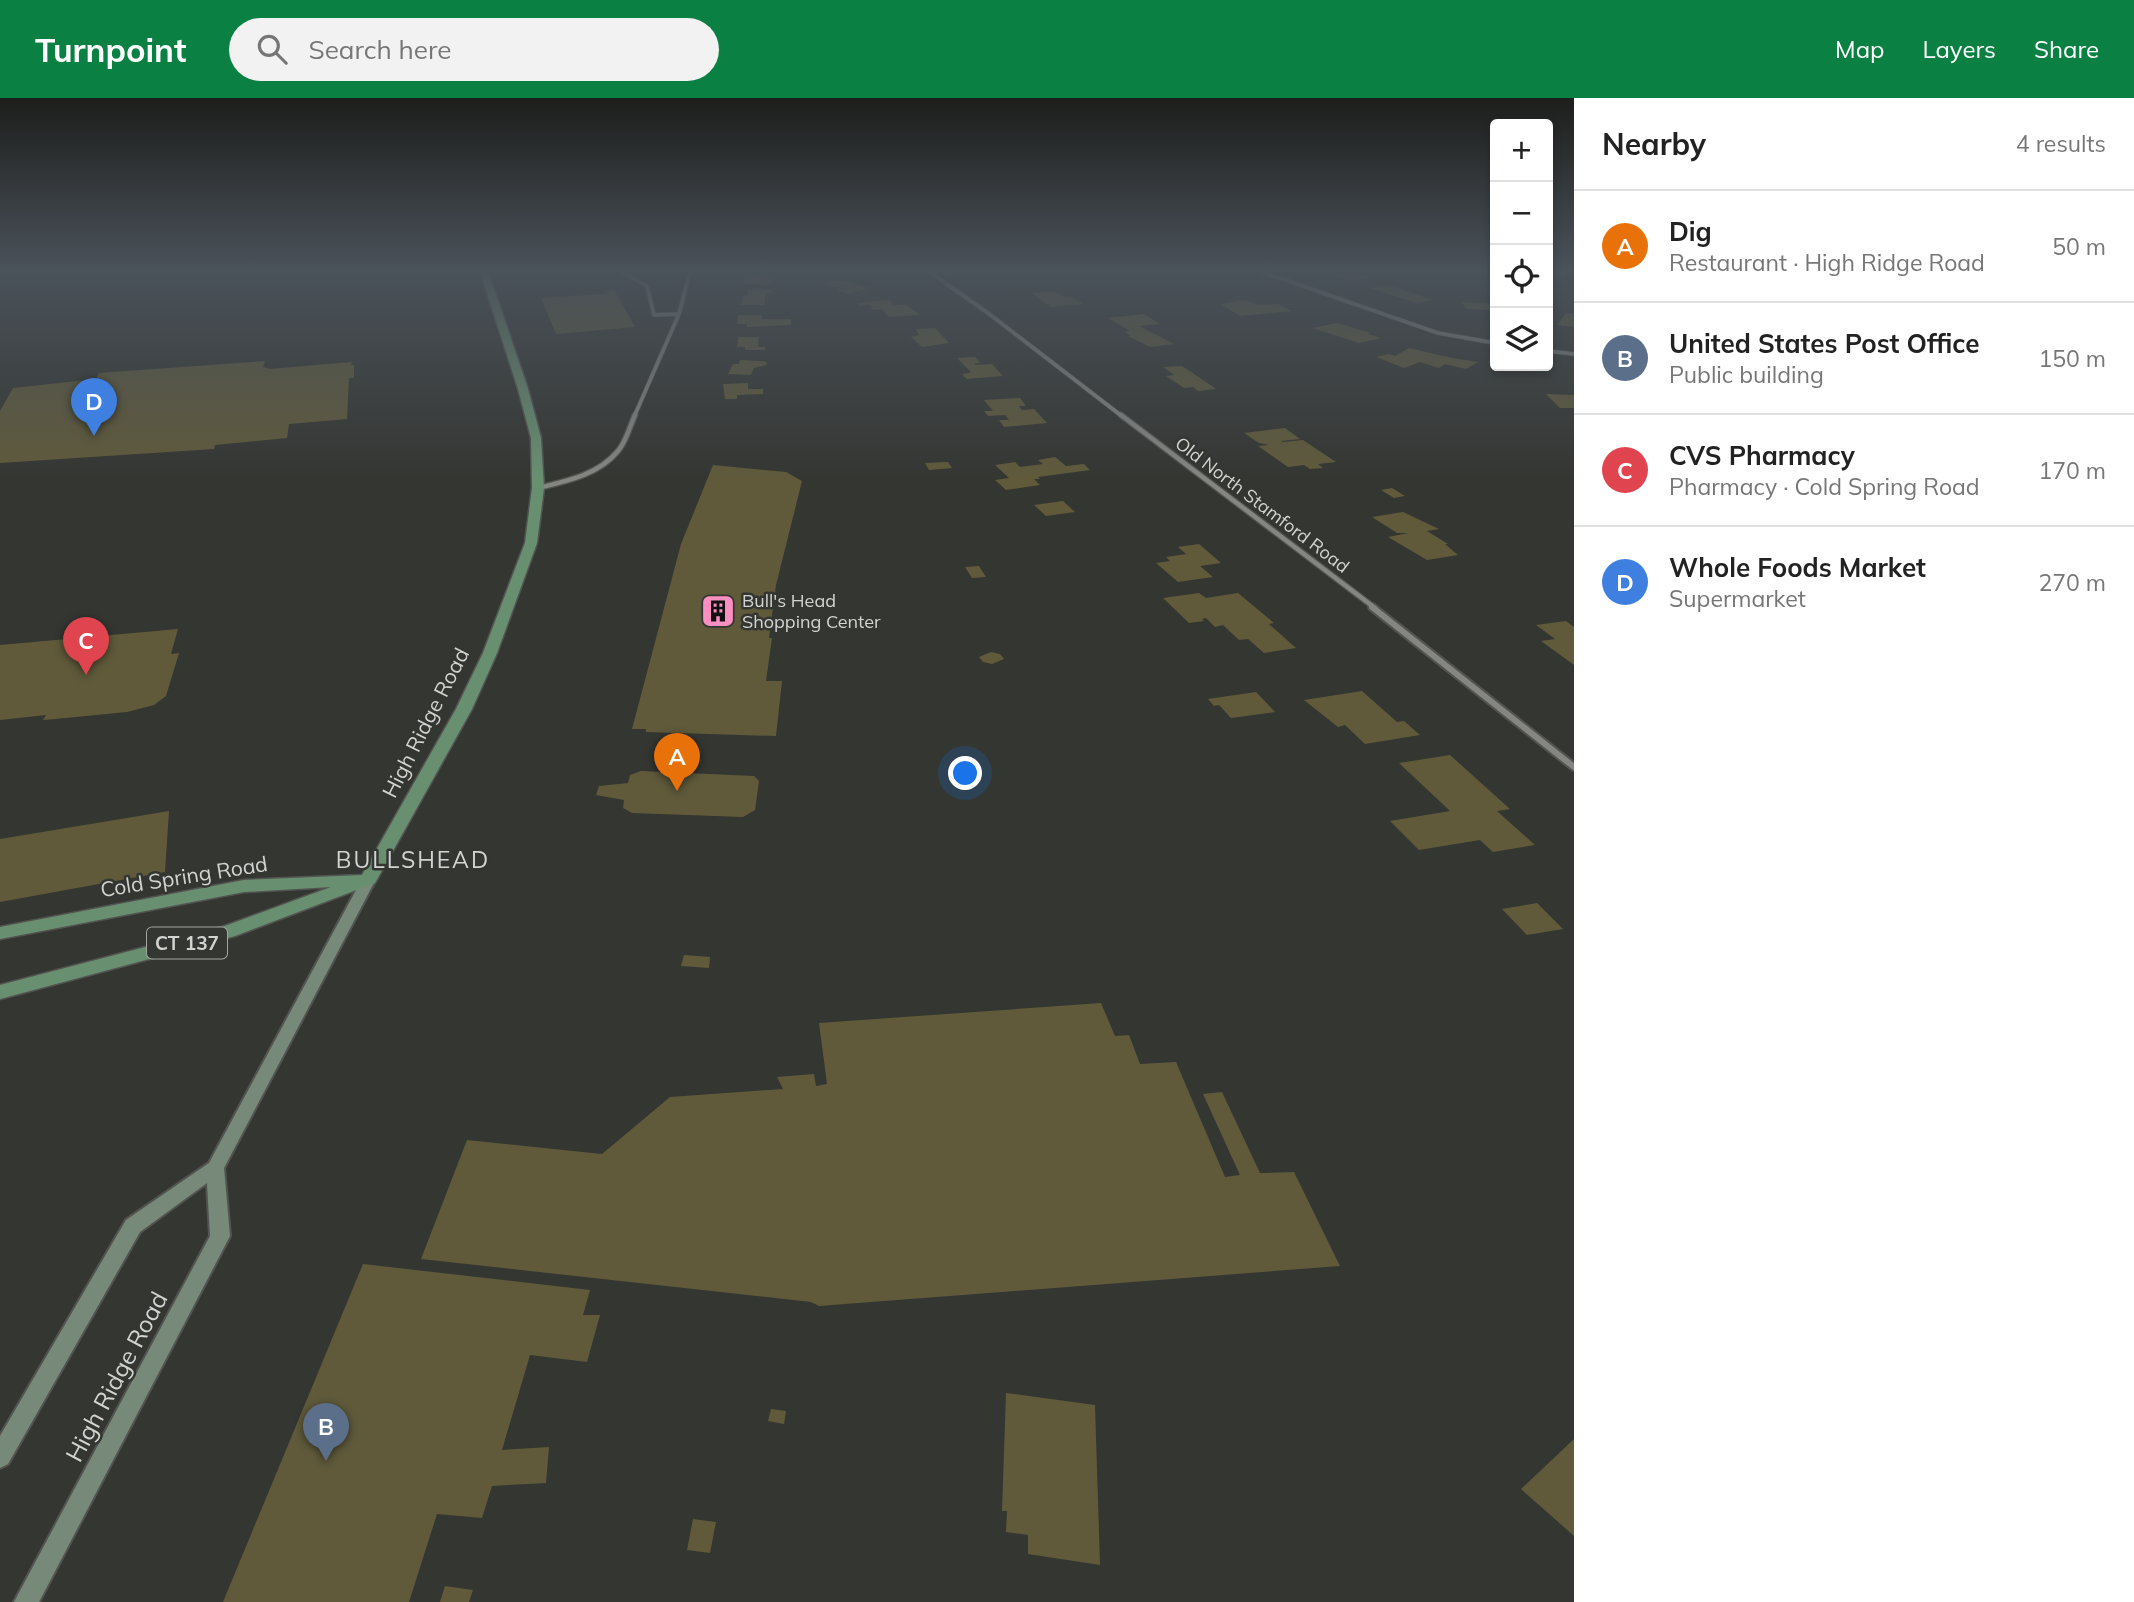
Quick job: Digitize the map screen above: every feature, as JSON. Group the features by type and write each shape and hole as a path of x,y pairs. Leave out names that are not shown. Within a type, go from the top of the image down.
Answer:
{"main road":[{"name":"High Ridge Road","path":"0,1457 133,1226 215,1168 369,878 443,749 490,653 531,543 538,488 536,438 506,338"},
{"name":"Cold Spring Road","path":"0,933 244,886 369,878"},
{"name":"CT 137","path":"0,992 228,932 369,878"},
{"name":"High Ridge Road","path":"26,1602 220,1236 215,1168"}],"street":[{"path":"538,488 584,475 619,450 668,338"},
{"name":"Old North Stamford Road","path":"1021,338 1416,640 1574,767"},
{"path":"1468,338 1490,342"},
{"path":"1553,352 1574,354"}],"building":[{"path":"738,338 759,338 758,347 765,347 765,350 745,350 745,347 737,347"},
{"path":"912,338 945,338 949,343 922,347"},
{"path":"1132,338 1163,338 1174,344 1150,347"},
{"path":"1344,338 1380,338 1359,343"},
{"path":"1409,348 1478,362 1466,369 1445,364 1439,368 1420,362 1404,368 1376,357 1389,354 1395,356"},
{"path":"975,357 980,363 974,363 976,365 992,364 1003,376 967,379 962,374 970,371 957,358"},
{"path":"740,360 767,362 766,365 754,368 751,375 728,374 733,364 739,364"},
{"path":"265,361 263,367 270,369 352,362 354,378 349,378 347,419 289,424 287,438 215,445 214,449 0,463 0,411 13,388 96,379 99,373"},
{"path":"1182,366 1216,389 1198,391 1193,387 1184,388 1166,376 1174,375 1163,367"},
{"path":"748,383 748,389 763,389 763,394 737,395 737,399 725,399 723,384"},
{"path":"1546,394 1574,395 1574,408 1560,408"},
{"path":"1020,398 1026,406 1019,406 1022,410 1034,409 1047,423 1004,427 999,420 1009,420 1005,415 988,416 984,411 993,411 984,400"},
{"path":"1285,428 1300,439 1281,441 1303,440 1336,462 1318,464 1323,468 1310,469 1304,465 1288,467 1258,446 1269,445 1259,443 1244,433"},
{"path":"1055,457 1066,466 1084,464 1090,470 1038,477 1040,479 1034,479 1040,485 1006,490 995,480 1009,478 995,465 1015,462 1020,467 1043,464 1038,460"},
{"path":"948,462 952,468 929,470 925,463"},
{"name":"Bull's Head Shopping Center","path":"713,465 786,472 802,481 776,585 769,638 772,638 766,681 782,681 776,736 646,732 646,729 632,729 681,544"},
{"path":"1392,488 1405,496 1394,498 1381,490"},
{"path":"1063,501 1075,512 1046,516 1034,505"},
{"path":"1403,512 1439,529 1427,531 1448,544 1445,544 1458,555 1427,560 1388,537 1408,533 1397,533 1372,517"},
{"path":"1199,544 1221,563 1200,566 1213,577 1178,582 1156,563 1170,561 1166,557 1186,554 1178,547"},
{"path":"979,566 986,577 972,578 965,567"},
{"path":"1199,593 1206,598 1238,593 1274,623 1269,624 1296,648 1264,653 1248,639 1239,640 1223,625 1215,627 1206,618 1202,619 1204,621 1189,623 1163,598"},
{"path":"1566,621 1574,627 1574,665 1541,641 1555,639 1536,625"},
{"path":"178,629 171,654 179,653 166,696 154,705 127,712 43,720 46,715 0,720 0,645"},
{"path":"991,652 1000,654 1004,659 992,664 983,662 979,657"},
{"path":"1362,691 1397,722 1404,721 1420,735 1365,744 1345,725 1338,727 1304,700"},
{"path":"1256,692 1275,712 1231,718 1219,705 1214,706 1208,699"},
{"path":"1450,755 1510,809 1497,811 1535,845 1493,852 1480,840 1419,850 1390,821 1450,811 1399,763"},
{"path":"641,771 754,776 759,781 755,810 743,817 632,813 623,808 624,800 596,795 599,786 628,783 630,775"},
{"path":"169,811 165,872 0,902 0,839"},
{"path":"1537,903 1563,929 1527,935 1502,909"},
{"path":"684,955 710,957 709,968 681,966"},
{"path":"1101,1003 1115,1036 1129,1035 1140,1064 1176,1062 1225,1177 1240,1175 1203,1094 1222,1092 1260,1173 1294,1172 1340,1266 819,1306 811,1302 421,1259 467,1140 602,1154 670,1097 783,1089 777,1077 814,1074 816,1086 827,1084 819,1023"},
{"path":"363,1264 590,1290 583,1315 600,1315 587,1362 530,1355 502,1450 549,1447 546,1483 492,1486 482,1518 437,1514 409,1602 223,1602"},
{"path":"1006,1393 1095,1405 1100,1565 1028,1554 1028,1535 1006,1532 1007,1511 1002,1511"},
{"path":"771,1409 786,1411 784,1424 768,1421"},
{"path":"1574,1439 1574,1536 1521,1489"},
{"path":"693,1519 716,1522 710,1553 687,1550"},
{"path":"445,1586 473,1590 469,1602 440,1602"}],"place":[{"name":"Whole Foods Market","path":"94,436"},
{"name":"Bull's Head Shopping Center","path":"718,611"},
{"name":"CVS Pharmacy","path":"86,675"},
{"name":"Dig","path":"677,791"},
{"name":"United States Post Office","path":"326,1461"}],"district":[{"name":"BULLSHEAD","path":"413,860"}]}
